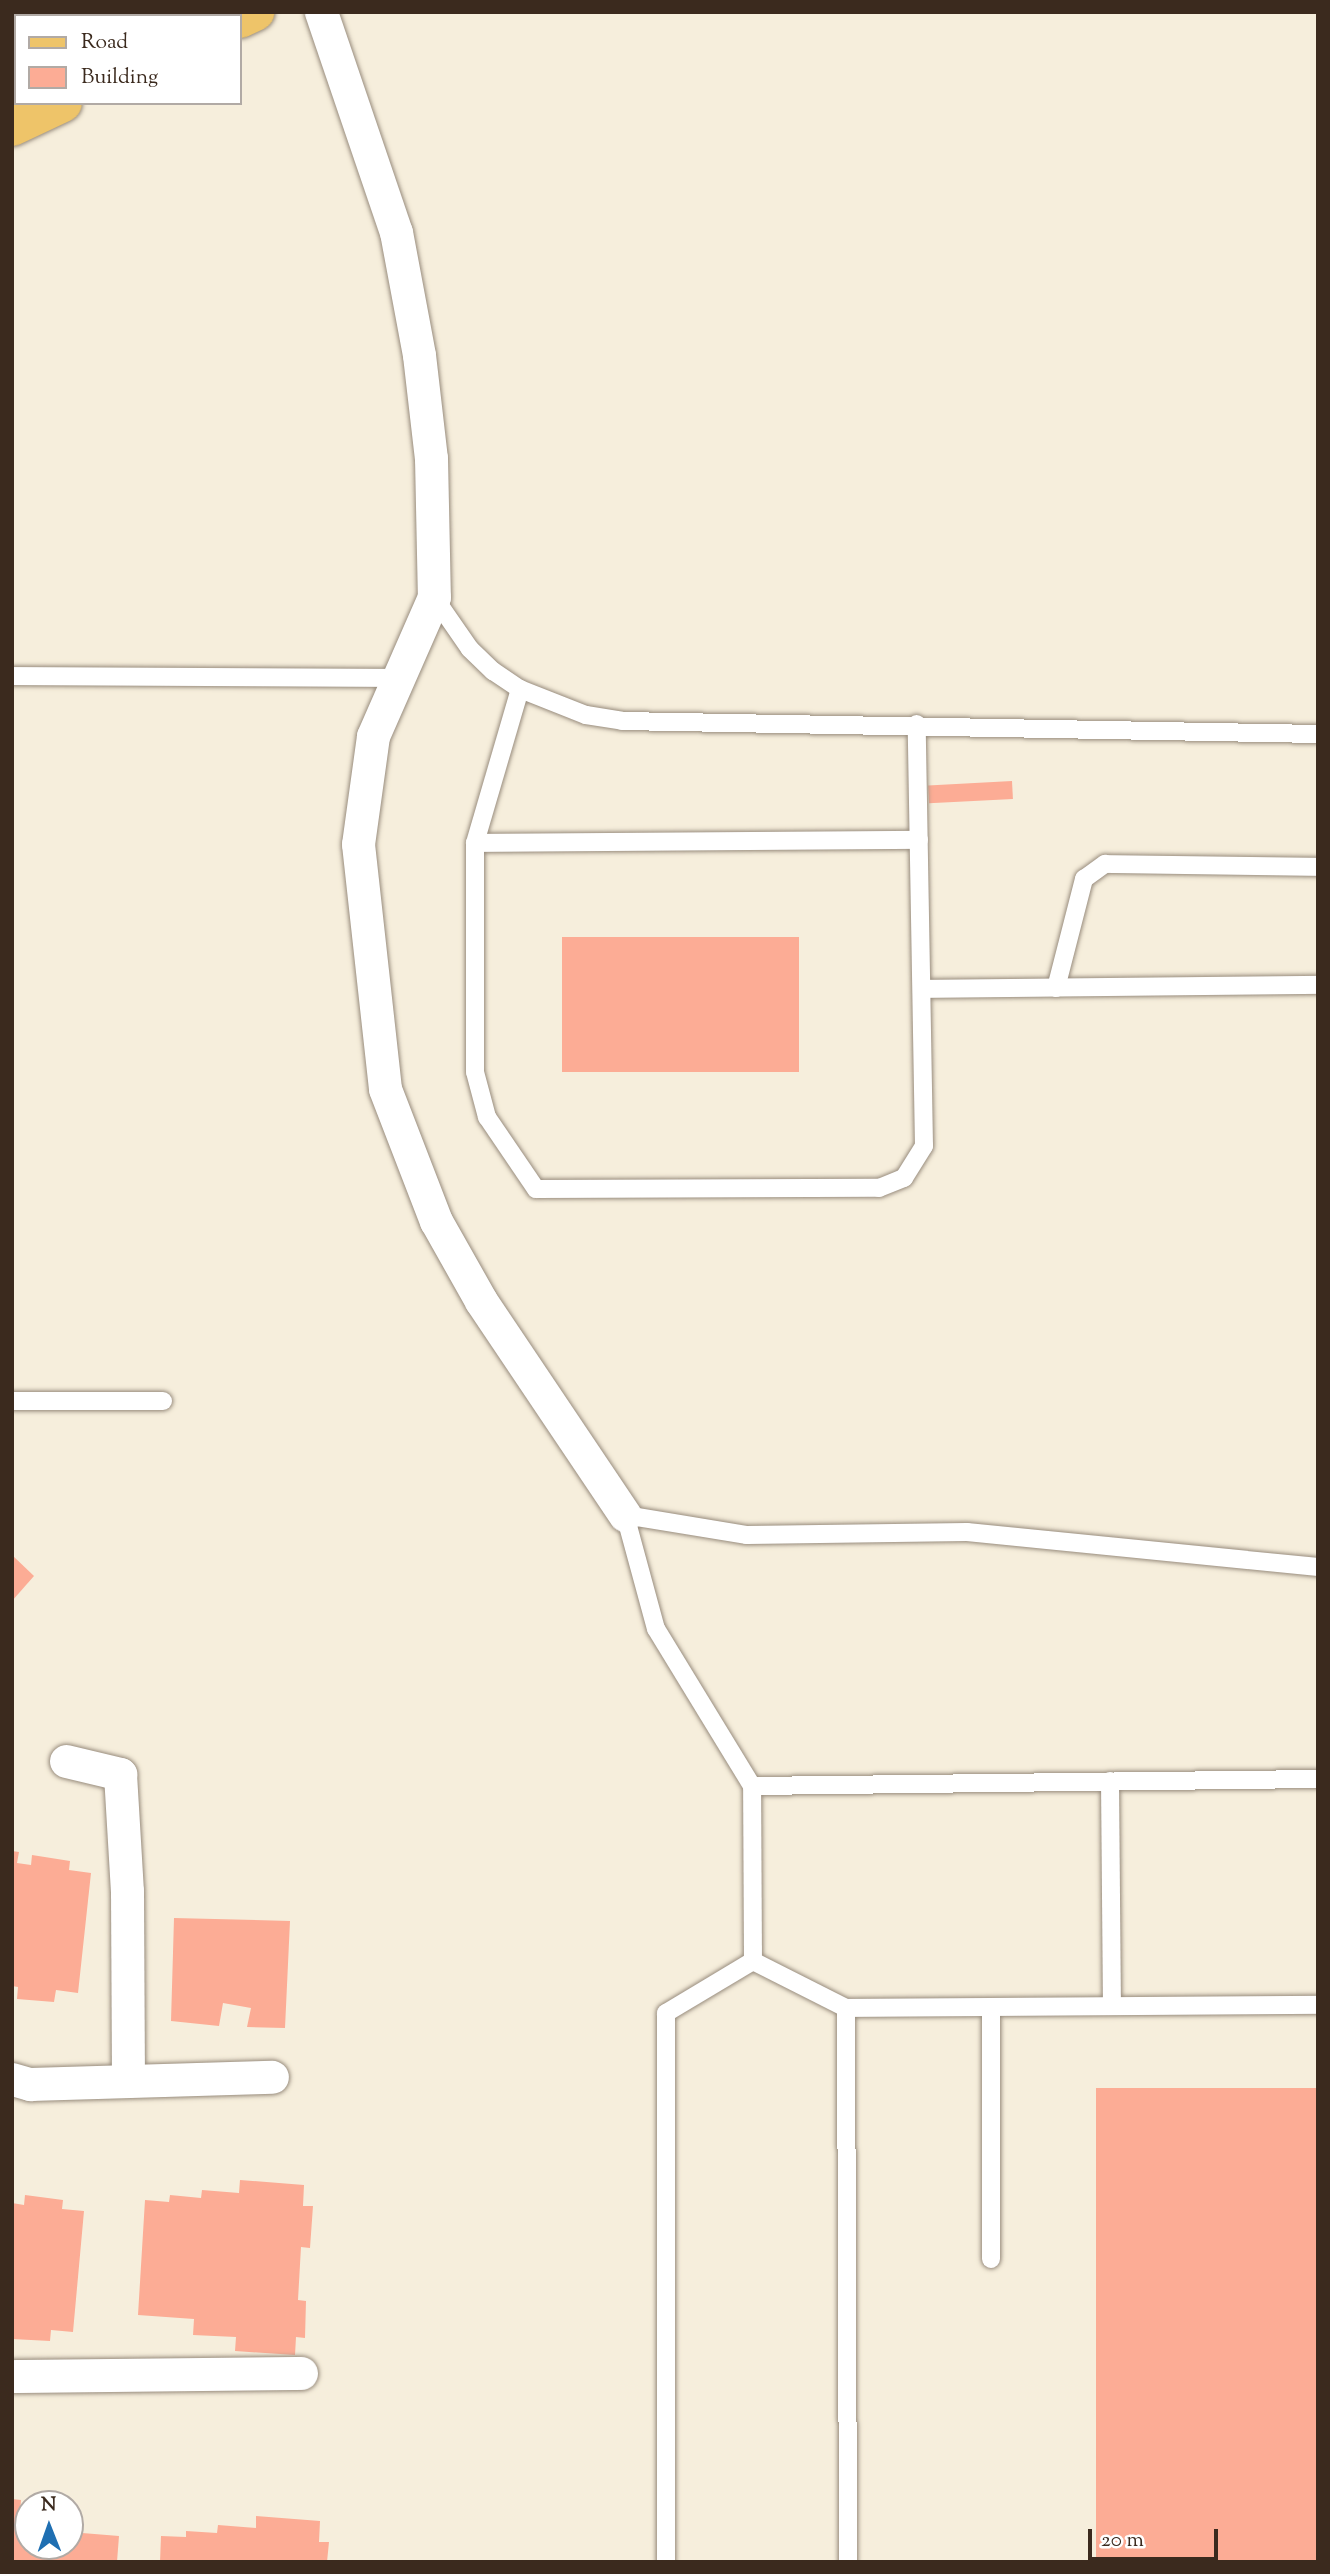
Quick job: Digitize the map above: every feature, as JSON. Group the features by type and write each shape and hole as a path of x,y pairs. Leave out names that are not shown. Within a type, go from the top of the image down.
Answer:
{"main road":[{"path":"12,127 59,105"}],"street":[{"path":"321,12 396,232 419,355 431,458 434,597 373,736 358,844 385,1089 436,1221 481,1301 625,1515"},
{"path":"66,1761 120,1774 127,1891 128,2081"},
{"path":"12,2079 30,2084 272,2077"},
{"path":"12,2376 301,2373"}],"lane":[{"path":"434,597 470,649 520,689 586,715 622,720 1318,734"},
{"path":"12,676 398,678"},
{"path":"520,689 475,844 474,1072 487,1116 536,1189 879,1188 904,1178 924,1146 917,724"},
{"path":"475,844 919,840"},
{"path":"1056,988 1084,879 1105,863 1318,867"},
{"path":"922,989 1318,985"},
{"path":"12,1401 163,1401"},
{"path":"753,1961 752,1786 656,1629 625,1515 747,1535 967,1531 1318,1567"},
{"path":"752,1786 1318,1779"},
{"path":"1111,1781 1112,2006"},
{"path":"753,1961 846,2008 1318,2005"},
{"path":"666,2562 666,2013 753,1961"},
{"path":"991,2007 991,2259"},
{"path":"846,2008 848,2562"}],"building":[{"path":"1012,781 1013,799 929,803 928,785"},
{"path":"562,937 799,937 799,1072 562,1072"},
{"path":"12,1555 34,1576 12,1601"},
{"path":"12,1851 19,1852 17,1863 31,1865 32,1855 70,1861 69,1870 91,1873 78,1993 56,1990 54,2002 17,1999 18,1987 12,1986"},
{"path":"174,1918 290,1921 285,2028 247,2027 251,2008 223,2003 219,2026 171,2021"},
{"path":"1096,2088 1318,2088 1318,2562 1096,2562"},
{"path":"240,2180 304,2185 303,2206 313,2206 310,2248 301,2247 298,2300 306,2301 305,2338 296,2337 295,2355 235,2351 236,2337 193,2335 194,2319 138,2315 145,2200 169,2202 170,2195 201,2198 202,2190 239,2193"},
{"path":"25,2195 63,2200 62,2209 84,2211 73,2332 51,2330 50,2341 12,2339 12,2203 24,2205"},
{"path":"12,2499 14,2560 84,2560 84,2533 119,2536 117,2562 12,2562"},
{"path":"256,2516 320,2521 319,2542 329,2542 327,2562 160,2562 161,2536 186,2537 186,2531 217,2533 218,2525 256,2528"}]}
